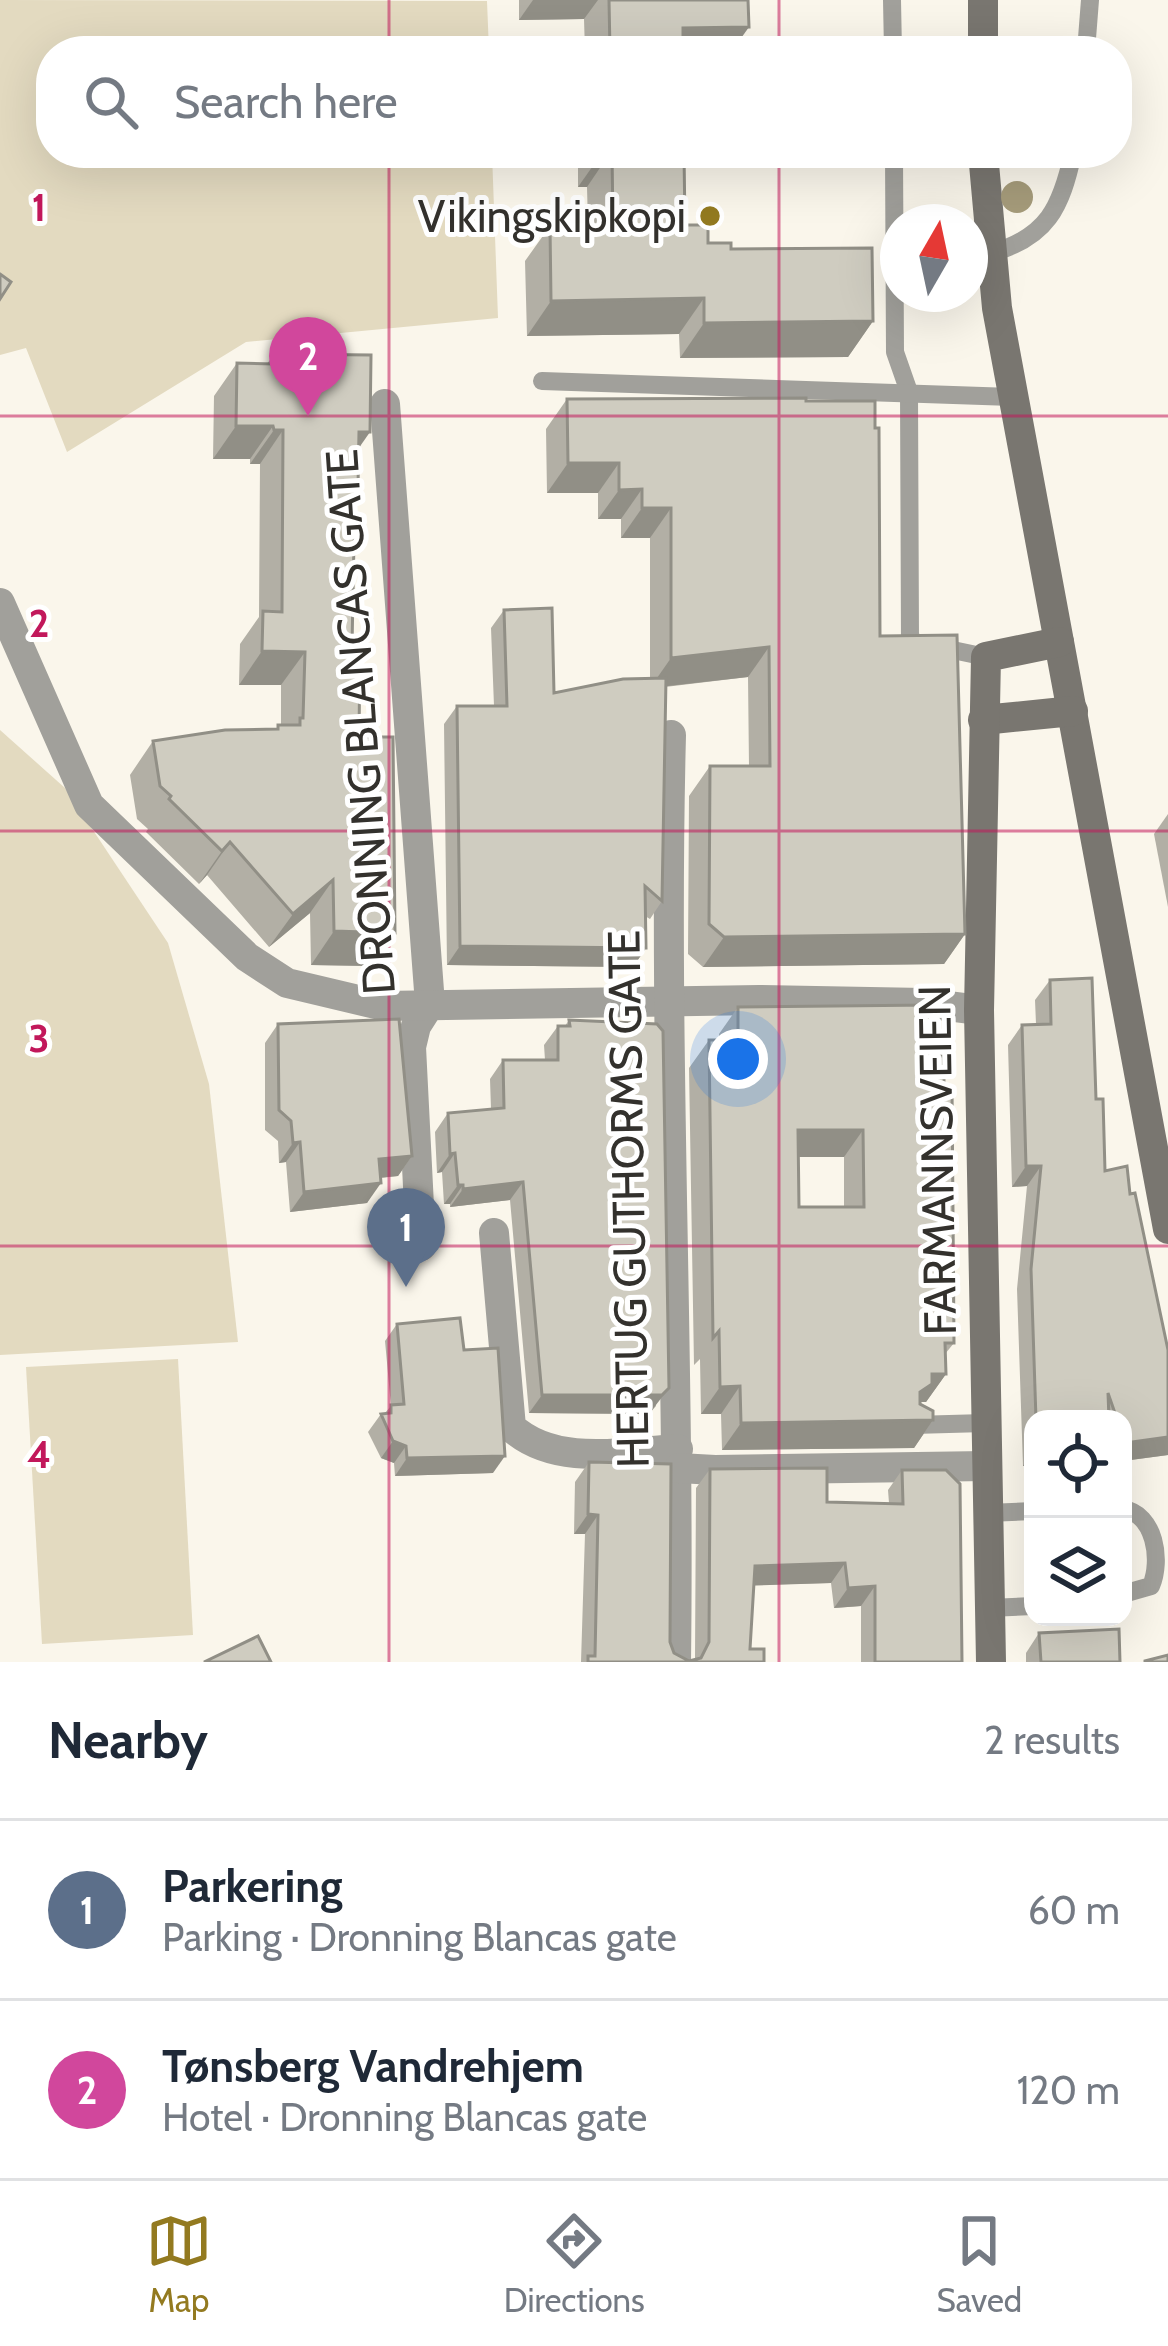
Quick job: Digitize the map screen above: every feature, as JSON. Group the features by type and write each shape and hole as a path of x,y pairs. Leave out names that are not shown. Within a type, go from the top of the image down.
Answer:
{"street":[{"path":"983,0 983,36"},
{"path":"984,168 1012,397 1168,1228"},
{"name":"DRONNING BLANCAS GATE","path":"385,404 430,1004 411,1047 421,1246"},
{"path":"0,603 89,805 247,957 287,983 384,1006 759,1000 924,1003 979,1010"},
{"path":"986,657 1059,642"},
{"name":"FARMANNSVEIEN","path":"986,657 979,1010 991,1662"},
{"path":"983,720 1073,711"},
{"name":"HERTUG GUTHORMS GATE","path":"671,735 668,865 678,1458 676,1662"},
{"path":"494,1233 511,1427 549,1451 986,1466"}],"lane":[{"path":"892,0 893,36"},
{"path":"1087,36 1090,0"},
{"path":"893,168 895,352 909,392 910,641 986,657"},
{"path":"992,253 1022,244 1039,231 1055,210 1068,168"},
{"path":"542,380 1012,397"},
{"path":"913,1425 986,1423"},
{"path":"1132,1510 1148,1521 1157,1571 1150,1586 1132,1591"},
{"path":"987,1513 1024,1511"},
{"path":"989,1608 1024,1606"}],"shaded area":[{"path":"0,0 487,1 488,36 36,36 36,168 493,168 498,318 246,342 67,452 26,348 0,355"},
{"path":"0,730 65,788 168,943 209,1084 238,1342 0,1355"},
{"path":"178,1359 193,1635 42,1644 26,1367"}],"building":[{"path":"609,0 748,0 749,27 683,28 683,36 610,36"},
{"path":"612,168 684,168 685,225 708,225 708,243 731,243 731,249 872,248 873,321 704,323 704,298 551,301 550,226 613,225"},
{"path":"0,274 11,282 0,299"},
{"path":"274,354 371,355 370,432 359,432 355,487 352,647 360,648 359,737 393,737 395,933 334,931 333,880 293,914 230,842 222,851 160,786 153,741 225,730 278,729 278,725 300,725 303,718 305,652 262,651 263,611 282,612 283,430 236,426 237,363 274,364"},
{"path":"567,399 875,401 880,636 957,635 965,934 724,937 709,924 710,766 770,766 769,647 671,658 671,508 642,508 642,489 619,490 619,463 568,463"},
{"path":"552,608 554,693 623,679 666,678 662,901 645,886 646,948 460,946 457,706 507,706 504,610"},
{"path":"1092,978 1096,1099 1103,1099 1105,1171 1127,1166 1130,1194 1135,1193 1168,1350 1168,1437 1132,1442 1132,1410 1114,1410 1108,1393 1109,1410 1036,1410 1031,1269 1041,1166 1026,1166 1022,1025 1051,1024 1050,980"},
{"path":"931,1005 932,1056 944,1056 944,1087 952,1087 954,1343 945,1343 946,1374 932,1374 932,1384 920,1392 920,1404 933,1411 933,1420 741,1423 740,1386 720,1387 719,1331 713,1338 709,1040 738,1040 738,1007","holes":["798,1130 863,1130 864,1207 799,1207"]},
{"path":"399,1019 412,1156 379,1159 381,1183 304,1192 300,1142 293,1143 291,1121 279,1110 278,1024"},
{"path":"569,1020 657,1024 663,1031 669,1388 662,1395 542,1395 523,1182 463,1189 458,1185 455,1153 450,1154 448,1113 504,1108 503,1060 558,1060 558,1026 570,1026"},
{"path":"460,1318 464,1350 498,1348 505,1456 407,1458 406,1446 393,1441 381,1414 391,1413 391,1405 404,1404 397,1324"},
{"path":"589,1462 671,1464 670,1642 674,1653 689,1661 701,1658 709,1642 710,1469 827,1468 827,1502 903,1504 902,1470 946,1470 960,1484 962,1662 875,1662 875,1586 848,1588 845,1563 755,1566 750,1649 764,1649 764,1662 588,1662 588,1656 595,1656 598,1515 588,1514"},
{"path":"1119,1629 1120,1662 1041,1662 1039,1633"},
{"path":"258,1636 271,1662 204,1662"},
{"path":"1168,1655 1168,1662 1145,1662 1145,1661"}],"place":[{"name":"Vikingskipkopi","path":"710,216"},
{"name":"Tønsberg Vandrehjem","path":"308,416"},
{"name":"Parkering","path":"406,1287"}]}
